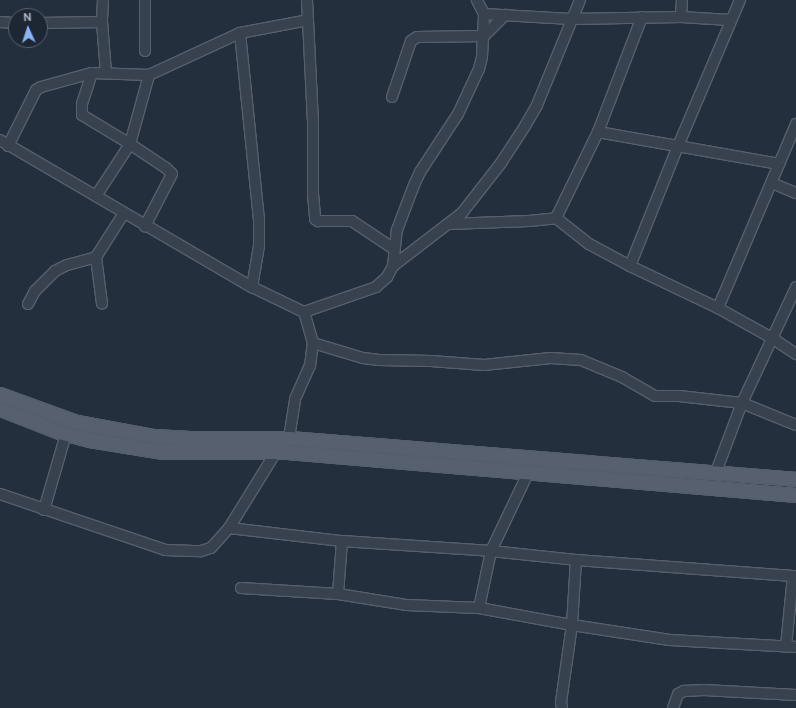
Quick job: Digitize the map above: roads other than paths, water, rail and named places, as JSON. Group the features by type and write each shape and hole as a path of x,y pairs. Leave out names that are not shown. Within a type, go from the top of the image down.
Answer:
{"main road":[{"path":"0,394 77,422 153,436 190,438 289,438 796,479"},
{"path":"0,409 66,434 111,445 163,452 276,452 796,495"}],"street":[{"path":"103,0 102,22 106,73"},
{"path":"145,0 145,51"},
{"path":"307,0 313,120 313,194 315,219 318,221 352,221 394,249"},
{"path":"393,266 397,230 414,185 420,172 458,114 474,80 482,57 484,14 477,0"},
{"path":"308,20 240,33 148,75 92,73 47,84 36,90 4,143 252,287 304,312 376,287 387,277 393,266 448,224 469,204 501,163 526,126 546,83 580,0"},
{"path":"681,17 682,0"},
{"path":"630,266 730,20 740,0"},
{"path":"484,14 571,19 681,17 730,20"},
{"path":"392,97 411,41 417,37 484,36 505,15"},
{"path":"556,218 598,132 642,17"},
{"path":"48,23 102,22"},
{"path":"240,33 259,219 259,246 252,287"},
{"path":"92,73 82,104 82,115 130,144 166,168 172,174 145,226"},
{"path":"96,196 130,144 148,75"},
{"path":"718,308 796,124"},
{"path":"598,132 779,164"},
{"path":"772,183 796,193"},
{"path":"102,304 96,257 124,213"},
{"path":"448,224 529,221 556,218 582,240 630,266 718,308 772,338 796,354"},
{"path":"28,304 35,291 55,271 67,264 96,257"},
{"path":"716,472 742,403 796,287"},
{"path":"289,438 295,399 310,366 313,343 304,312"},
{"path":"313,343 364,358 379,360 431,360 484,365 551,358 574,360 592,364 622,377 655,396 679,396 742,403 796,425"},
{"path":"44,510 66,434"},
{"path":"0,494 165,550 182,552 201,551 211,548 229,528 276,452"},
{"path":"479,608 491,551 528,473"},
{"path":"229,528 342,540 491,551 576,560 794,576 786,646"},
{"path":"338,594 342,540"},
{"path":"562,708 561,702 572,625 576,560"},
{"path":"241,588 338,594 391,603 479,608 572,625 670,640 796,647"},
{"path":"673,708 678,694 684,691 704,690 796,695"}]}
